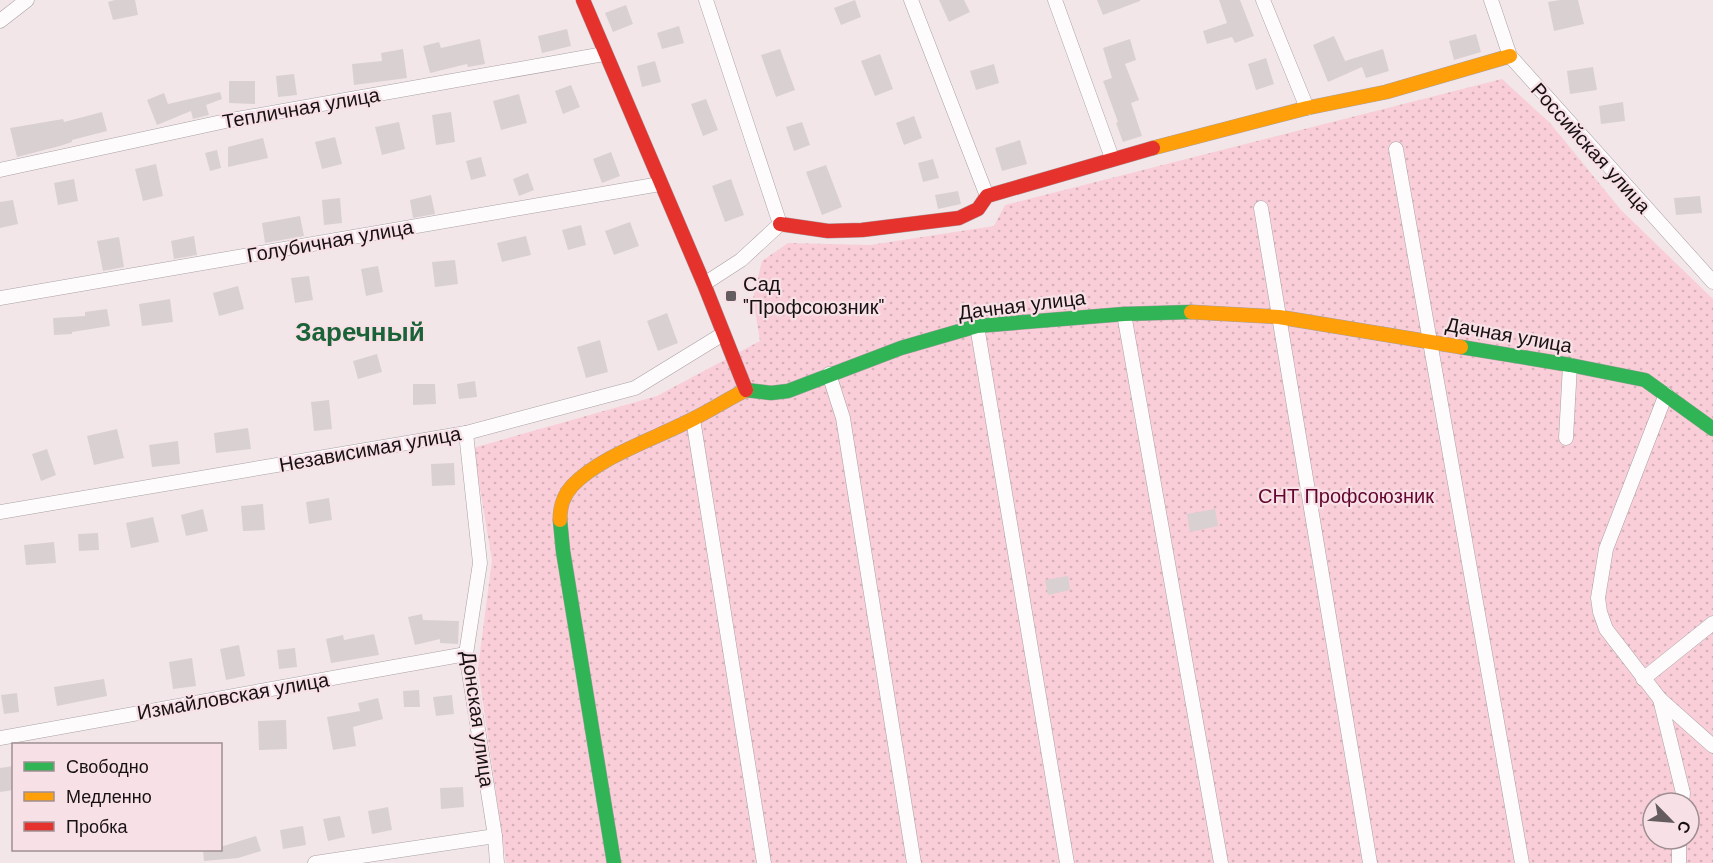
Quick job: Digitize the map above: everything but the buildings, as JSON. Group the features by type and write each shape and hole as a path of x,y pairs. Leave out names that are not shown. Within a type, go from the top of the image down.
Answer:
{"street":[{"path":"0,21 27,0"},
{"path":"583,0 604,54 704,284 746,390 693,419 623,452 582,477 569,489 561,507 563,551 614,863"},
{"path":"706,0 780,224"},
{"path":"911,0 987,196"},
{"path":"1054,0 1112,158"},
{"path":"1263,0 1307,108"},
{"name":"Российская улица","path":"1491,0 1510,57 1713,282"},
{"name":"Тепличная улица","path":"0,170 226,121 604,54"},
{"path":"780,224 828,231 862,230 959,218 978,209 987,196 1112,158 1307,108 1386,92 1510,57"},
{"path":"1395,149 1522,863"},
{"name":"Голубичная улица","path":"0,298 660,184"},
{"path":"1261,208 1370,863"},
{"path":"704,284 741,260 780,224"},
{"name":"Дачная улица","path":"746,390 771,393 788,391 901,348 977,326 1124,314 1205,312 1280,317 1429,340 1645,380 1713,429"},
{"path":"1124,314 1221,863"},
{"path":"977,326 1067,863"},
{"name":"Независимая улица","path":"0,512 466,433 635,388 723,334"},
{"path":"1566,438 1570,365"},
{"path":"829,374 843,418 915,863"},
{"path":"1666,394 1606,549 1598,598 1606,629 1643,679 1659,699 1713,746"},
{"path":"693,419 764,863"},
{"name":"Донская улица","path":"466,433 480,563 466,654 495,836 497,863"},
{"path":"1643,679 1713,623"},
{"name":"Измайловская улица","path":"0,738 466,654"},
{"path":"1659,699 1682,791"},
{"path":"315,863 495,836"}],"green space":[{"name":"СНТ Профсоюзник","path":"1502,79 1550,123 1621,210 1713,299 1713,863 506,863 478,668 492,560 473,448 657,396 760,341 753,298 762,261 788,243 870,245 994,226 1005,205"}],"traffic: fast":[{"path":"746,390 771,393 788,391 901,348 977,326 1124,314 1191,312"},
{"path":"1461,347 1645,380 1713,429"},
{"path":"560,520 563,551 614,863"}],"traffic: slow":[{"path":"1153,148 1307,108 1386,92 1510,56"},
{"path":"1191,312 1279,317 1461,347"},
{"path":"560,520 566,494 584,475 630,448 693,419 746,390"}],"traffic: jam":[{"path":"583,0 704,284 746,390"},
{"path":"780,224 828,231 862,230 959,218 978,209 987,196 1153,148"}],"place":[{"name":"Сад \"Профсоюзник\"","path":"731,296"}],"district":[{"name":"Заречный","path":"360,332"}]}
